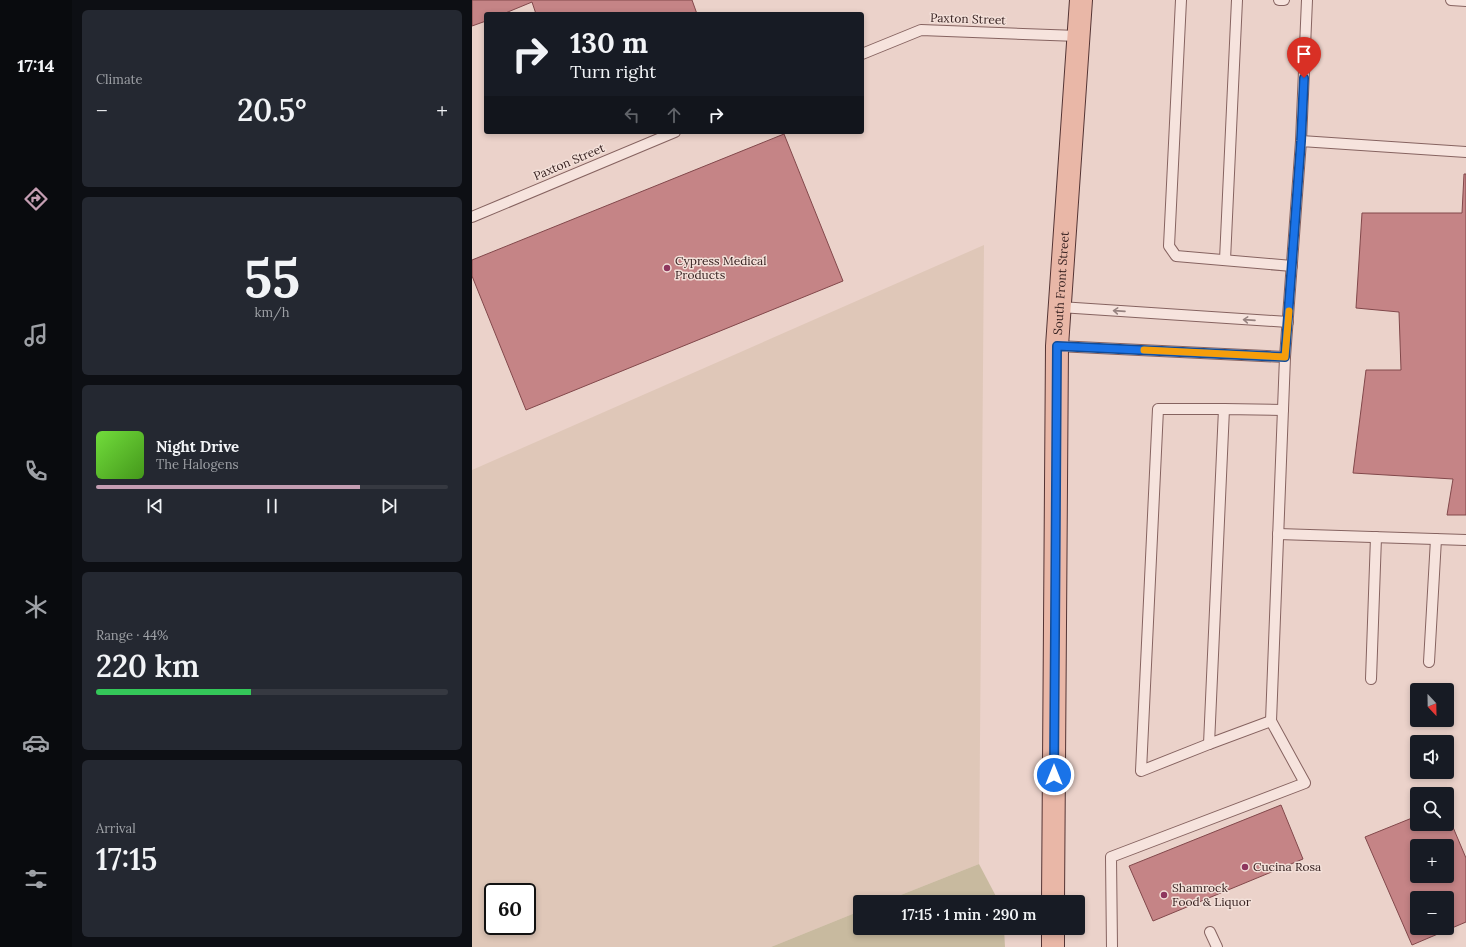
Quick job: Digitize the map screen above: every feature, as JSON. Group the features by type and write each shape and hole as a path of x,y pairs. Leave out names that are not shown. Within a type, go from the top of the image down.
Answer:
{"main road":[{"name":"South Front Street","path":"1053,895 1057,346 1081,0"},
{"path":"1053,935 1053,947"}],"lane":[{"path":"1181,0 1169,246 1176,256 1292,266"},
{"path":"1225,260 1237,0"},
{"path":"1279,0 1284,0"},
{"path":"1112,947 1111,857 1305,783 1271,721 1285,357 1301,141 1307,0"},
{"path":"1451,0 1466,1"},
{"name":"Paxton Street","path":"864,53 921,30 1078,36"},
{"name":"Paxton Street","path":"472,217 670,134"},
{"path":"1301,141 1466,152"},
{"path":"1060,307 1288,322"},
{"path":"1057,346 1285,357"},
{"path":"1271,721 1142,771 1158,409 1283,410"},
{"path":"1209,744 1224,409"},
{"path":"1278,534 1466,540"},
{"path":"1371,679 1376,537"},
{"path":"1429,662 1436,539"},
{"path":"1210,932 1217,947"}],"shaded area":[{"path":"984,245 979,864 901,895 853,895 853,914 771,947 472,947 472,470"},
{"path":"979,864 995,895 901,895"},
{"path":"853,914 853,935 1004,935 1005,947 771,947"}],"building":[{"path":"472,0 692,0 696,12 535,12 532,2 508,12 484,12 484,22 472,26"},
{"path":"784,134 843,281 526,410 472,276 472,260"},
{"path":"1464,174 1466,174 1466,515 1447,515 1453,479 1353,473 1366,370 1401,370 1399,312 1356,308 1362,213 1462,213"},
{"path":"1281,805 1303,859 1153,921 1129,866"},
{"path":"1410,819 1410,831 1454,831 1454,830 1466,858 1466,922 1454,927 1454,891 1410,891 1410,935 1435,935 1412,945 1365,837"}],"slow traffic":[{"path":"1144,350 1285,357 1289,311"}],"place":[{"name":"Cypress Medical Products","path":"667,268"},
{"name":"Cucina Rosa","path":"1245,867"},
{"name":"Shamrock Food & Liquor","path":"1164,895"}],"route":[{"path":"1054,775 1057,346 1285,357 1301,141 1304,78"}]}
